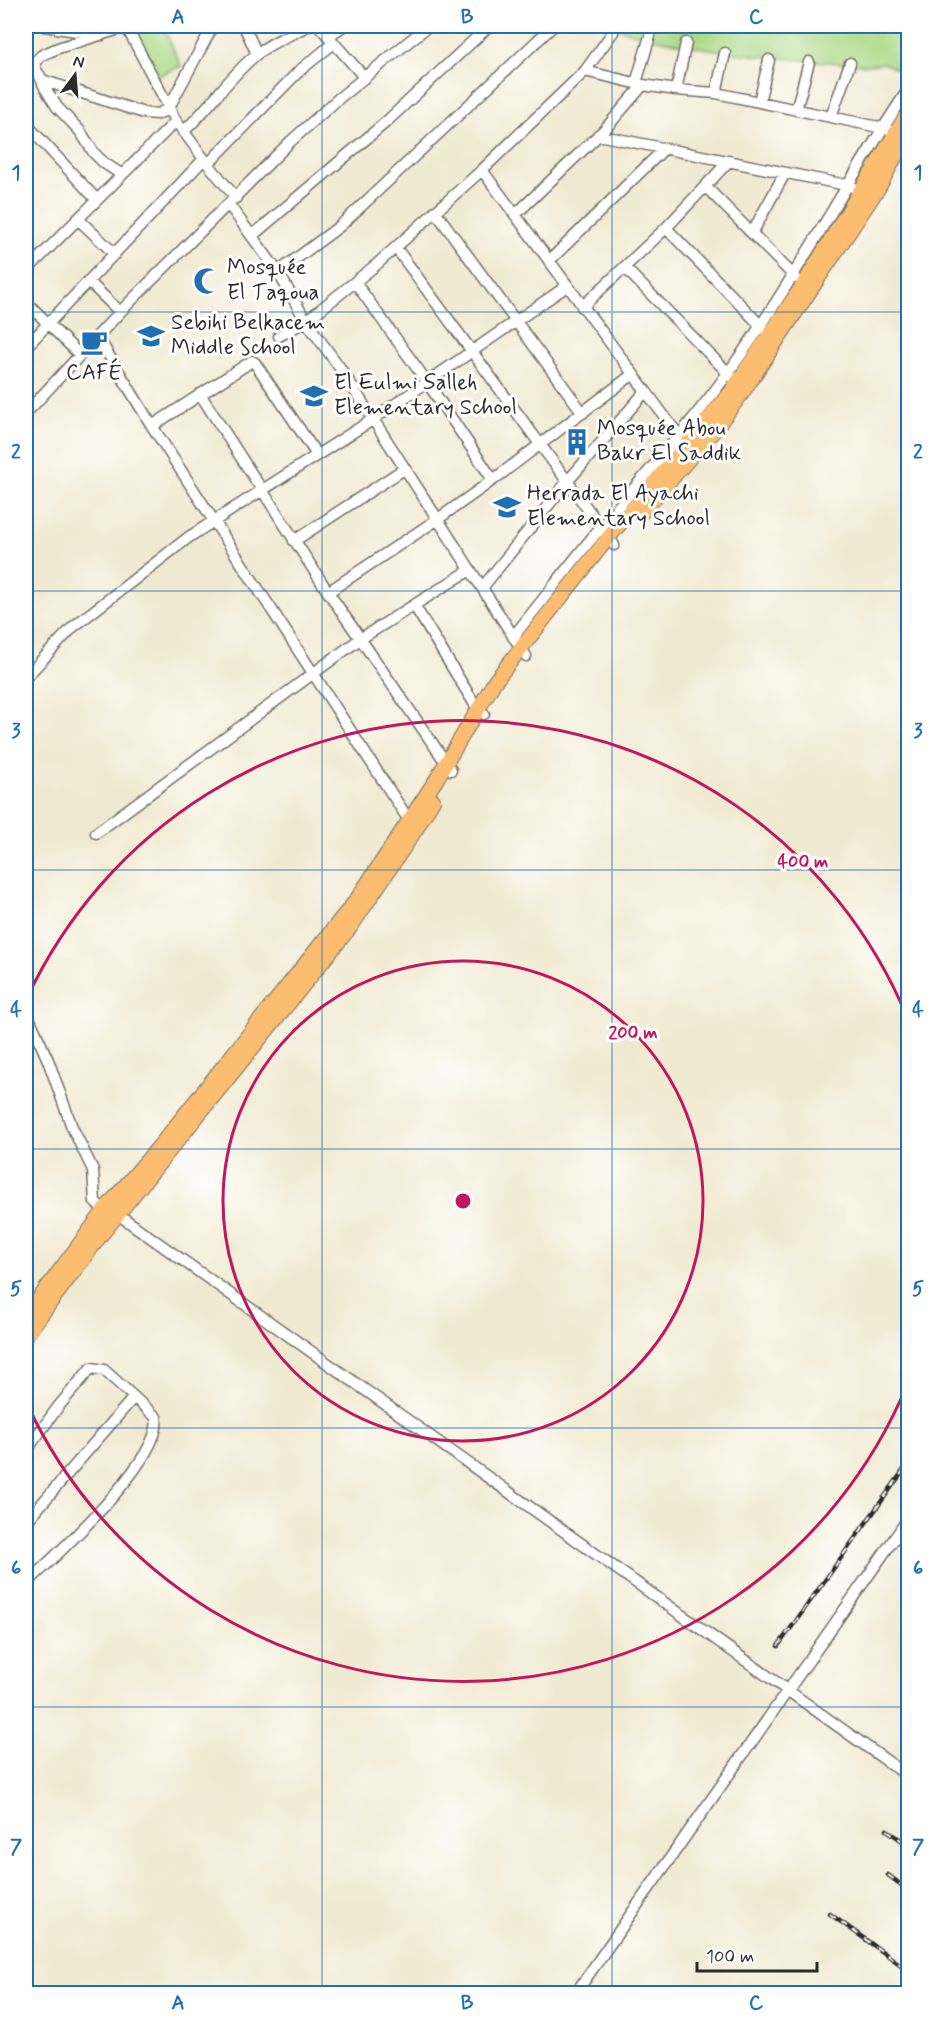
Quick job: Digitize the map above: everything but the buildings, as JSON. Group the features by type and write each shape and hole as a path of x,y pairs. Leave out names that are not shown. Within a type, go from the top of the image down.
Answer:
{"main road":[{"path":"608,537 712,433 740,396 872,196 903,132 909,113"},
{"path":"26,1316 110,1210 352,925 481,711 495,695 520,647 733,378 765,329 803,285 862,190 903,132"},
{"path":"26,1335 101,1235 110,1210"}],"street":[{"path":"44,26 102,30 127,26 168,109 233,201 252,236 278,272 306,321 340,368 520,647 608,537 396,248"},
{"path":"42,80 144,113 158,114 168,109 213,26"},
{"path":"244,26 257,54"},
{"path":"183,132 199,117 234,75 257,54 271,43 307,26"},
{"path":"319,26 365,78"},
{"path":"26,347 115,254 343,26"},
{"path":"26,413 120,312 318,117 428,26"},
{"path":"252,236 345,158 489,26"},
{"path":"278,272 326,238 349,218 553,26"},
{"path":"58,48 60,28"},
{"path":"102,30 58,48 32,63 48,95 80,131 94,153 104,164 121,174"},
{"path":"279,336 306,321 355,282 482,170 585,71 613,32"},
{"path":"515,215 598,135 639,84 650,36"},
{"path":"676,90 686,43"},
{"path":"717,93 725,53"},
{"path":"759,102 769,60"},
{"path":"796,110 809,62"},
{"path":"831,117 850,63"},
{"path":"585,71 639,84 717,93 903,132"},
{"path":"666,228 765,329 792,275 846,185 909,90"},
{"path":"26,271 176,121"},
{"path":"26,124 96,199"},
{"path":"598,135 862,190"},
{"path":"549,261 664,148"},
{"path":"582,307 666,228 729,162"},
{"path":"482,170 682,441"},
{"path":"752,233 785,173"},
{"path":"706,187 803,285"},
{"path":"435,211 583,413"},
{"path":"78,219 115,254"},
{"path":"625,268 733,378"},
{"path":"88,282 120,312"},
{"path":"355,282 427,382 493,480"},
{"path":"26,677 73,627 168,553 372,420 567,286"},
{"path":"26,302 80,355"},
{"path":"98,336 152,426 412,825"},
{"path":"152,426 250,361 254,361 317,455"},
{"path":"328,592 493,480 632,375"},
{"path":"482,588 567,482 645,392"},
{"path":"200,394 294,541 448,766"},
{"path":"294,541 404,469"},
{"path":"96,833 360,639 470,570"},
{"path":"414,604 481,711"},
{"path":"26,1011 45,1053 72,1127 93,1170 95,1202 110,1210 620,1569 909,1776"},
{"path":"26,1451 58,1407 91,1368 104,1370 156,1417 158,1425 149,1445 122,1487 26,1584"},
{"path":"26,1522 134,1397"},
{"path":"575,1994 909,1519"}],"green space":[{"path":"140,26 163,26 181,66 153,78 131,29"},
{"path":"614,26 908,26 908,74 883,63 869,65 814,61 706,49 653,38"}],"railway":[{"path":"778,1646 908,1464"},
{"path":"887,1830 908,1845"},
{"path":"888,1875 908,1890"},
{"path":"830,1914 908,1970"}],"place":[{"name":"Mosquée El Taqoua","path":"207,281"},
{"name":"Sebihi Belkacem Middle School","path":"151,336"},
{"name":"CAFÉ","path":"94,342"},
{"name":"El Eulmi Salleh Elementary School","path":"314,396"},
{"name":"Mosquée Abou Bakr El Saddik","path":"577,442"},
{"name":"Herrada El Ayachi Elementary School","path":"507,507"}]}
